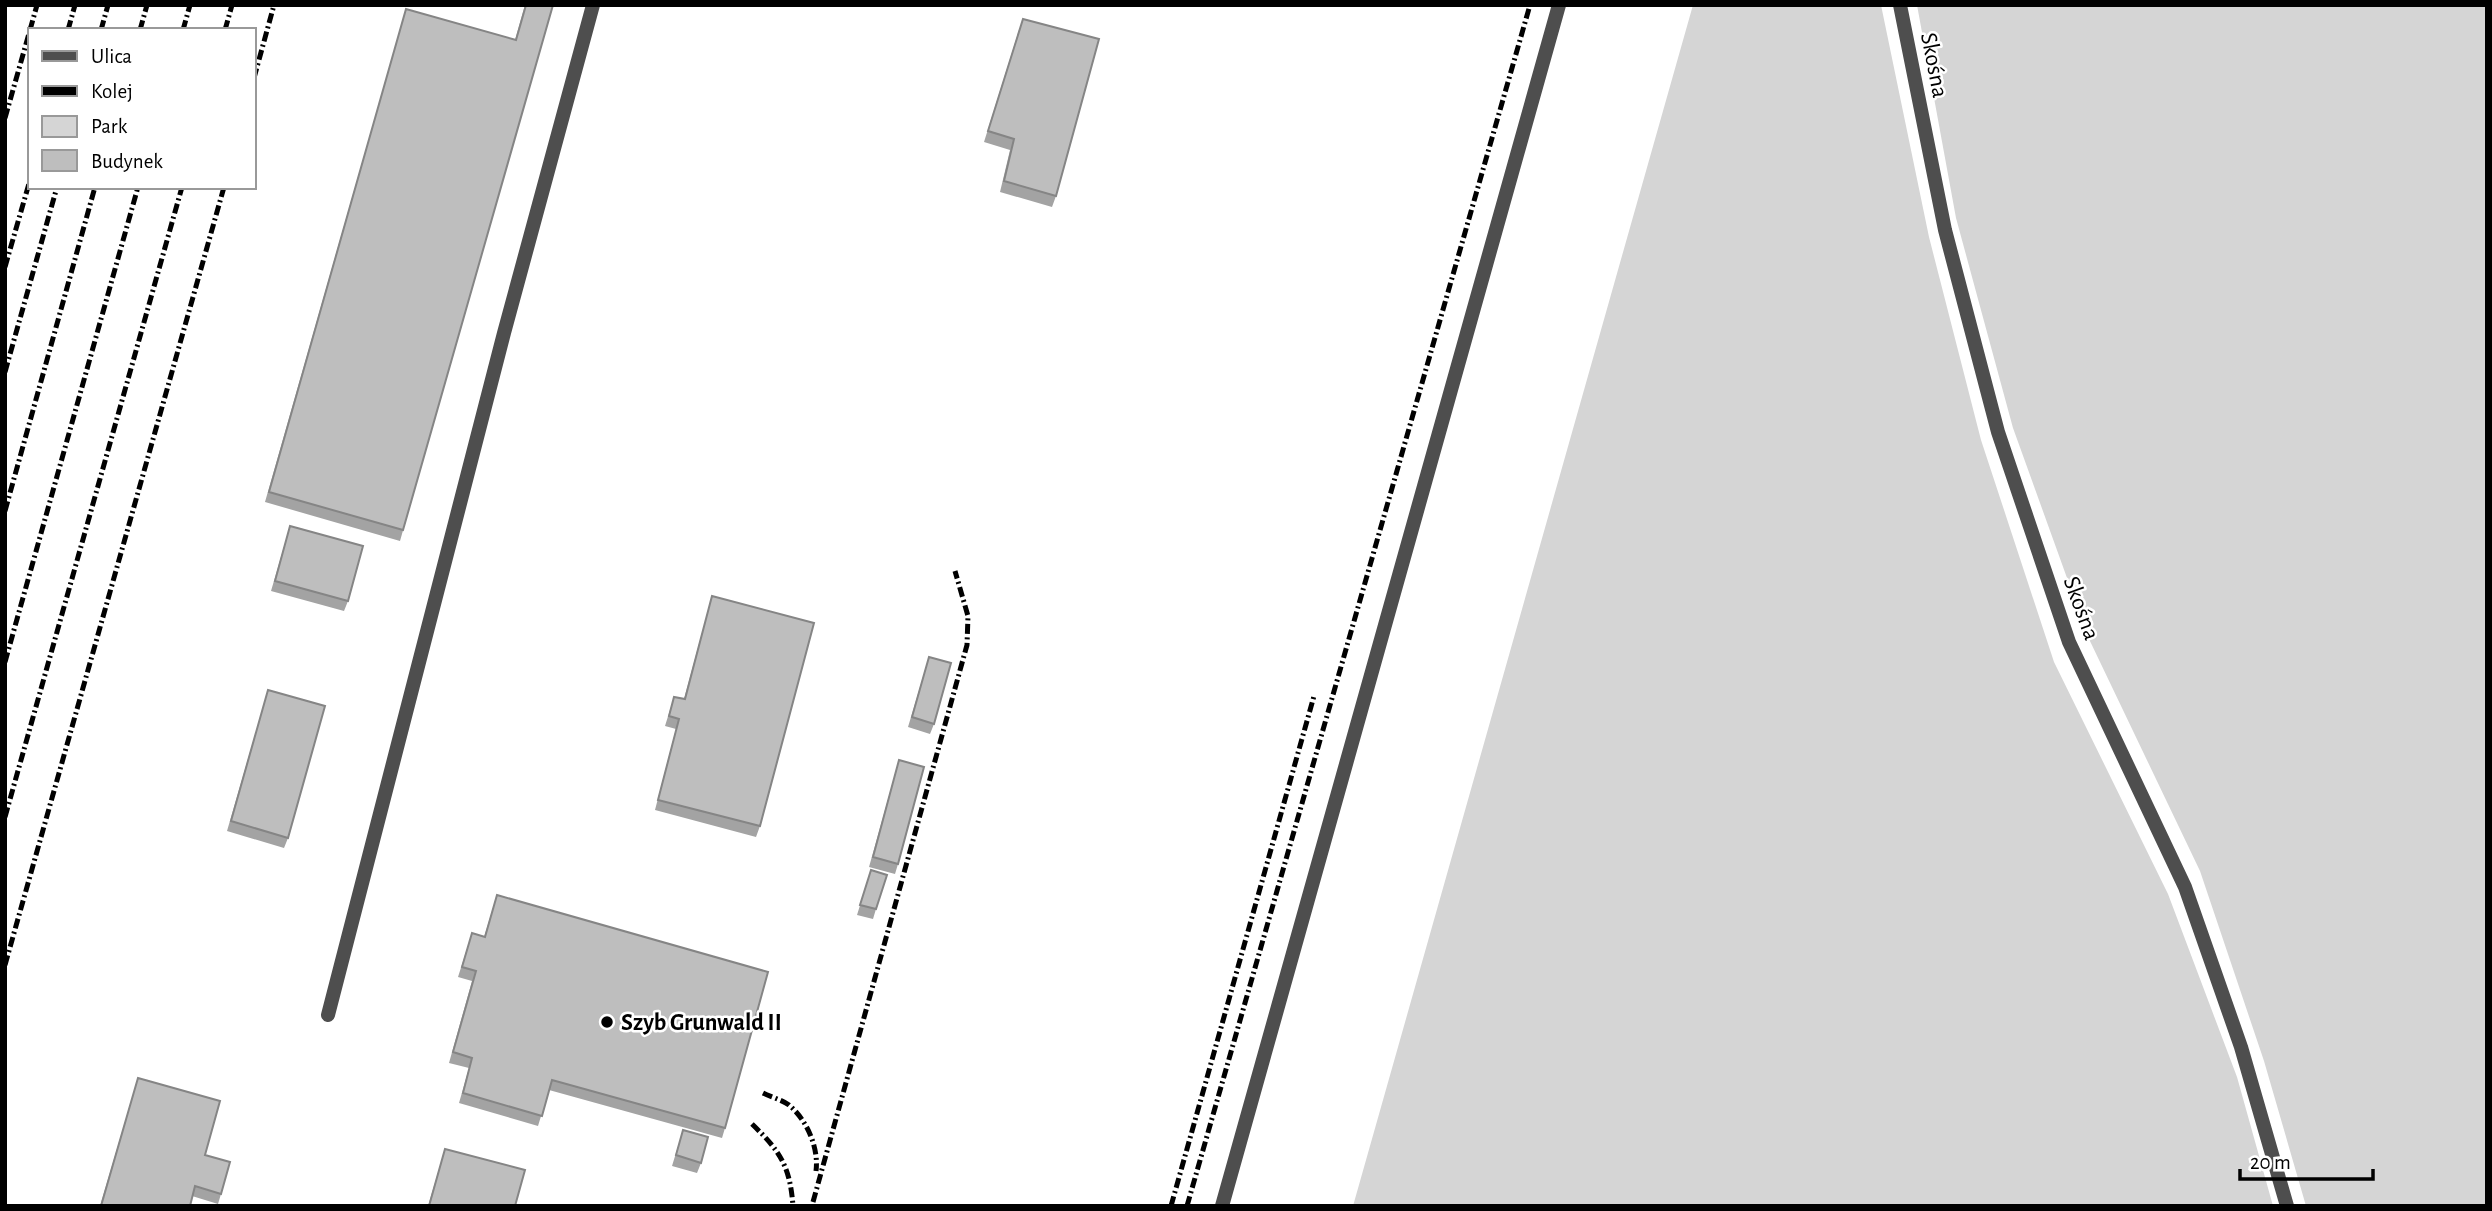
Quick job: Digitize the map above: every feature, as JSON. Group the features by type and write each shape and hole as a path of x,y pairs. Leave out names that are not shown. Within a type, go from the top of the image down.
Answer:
{"street":[{"path":"328,1014 593,5"},
{"path":"1222,1206 1559,5"},
{"name":"Skośna","path":"1900,5 1945,230 1998,432 2069,642 2185,887 2241,1047 2287,1206"}],"green space":[{"path":"1693,5 1881,5 1929,237 1981,440 2054,662 2168,894 2237,1077 2273,1206 1353,1206"},
{"path":"1917,5 2487,5 2487,1206 2306,1206 2264,1061 2200,871 2089,639 2013,428 1956,218"}],"building":[{"path":"526,5 553,5 403,530 269,492 406,9 516,40"},
{"path":"1023,19 1099,39 1056,196 1004,181 1014,139 988,131"},
{"path":"290,526 363,546 348,601 275,581"},
{"path":"712,596 814,623 760,826 658,800 679,719 669,716 674,697 685,699"},
{"path":"929,657 951,663 934,724 912,717"},
{"path":"268,690 325,706 288,838 231,821"},
{"path":"899,760 924,767 898,864 873,857"},
{"path":"871,870 887,875 876,909 860,905"},
{"name":"Szyb Grunwald II","path":"497,895 768,972 725,1128 552,1080 542,1116 463,1093 472,1058 453,1052 476,971 462,967 472,933 485,937"},
{"path":"138,1078 220,1101 205,1155 230,1162 221,1194 195,1186 190,1206 101,1206"},
{"path":"683,1130 708,1137 701,1163 676,1155"},
{"path":"445,1149 525,1170 515,1206 429,1206"}],"railway":[{"path":"31,28 37,5"},
{"path":"69,28 75,5"},
{"path":"102,28 108,5"},
{"path":"141,28 147,5"},
{"path":"184,28 190,5"},
{"path":"226,28 232,5"},
{"path":"256,71 274,5"},
{"path":"1187,1206 1530,5"},
{"path":"5,118 28,37"},
{"path":"5,267 28,187"},
{"path":"5,372 56,189"},
{"path":"5,511 94,189"},
{"path":"5,662 137,189"},
{"path":"5,817 181,189"},
{"path":"5,965 223,189"},
{"path":"813,1202 967,645 968,616 955,571"},
{"path":"1171,1206 1314,696"},
{"path":"763,1093 789,1105 801,1118 814,1144 816,1171"},
{"path":"752,1124 782,1160 789,1180 793,1206"}],"place":[{"name":"Szyb Grunwald II","path":"607,1022"}]}
